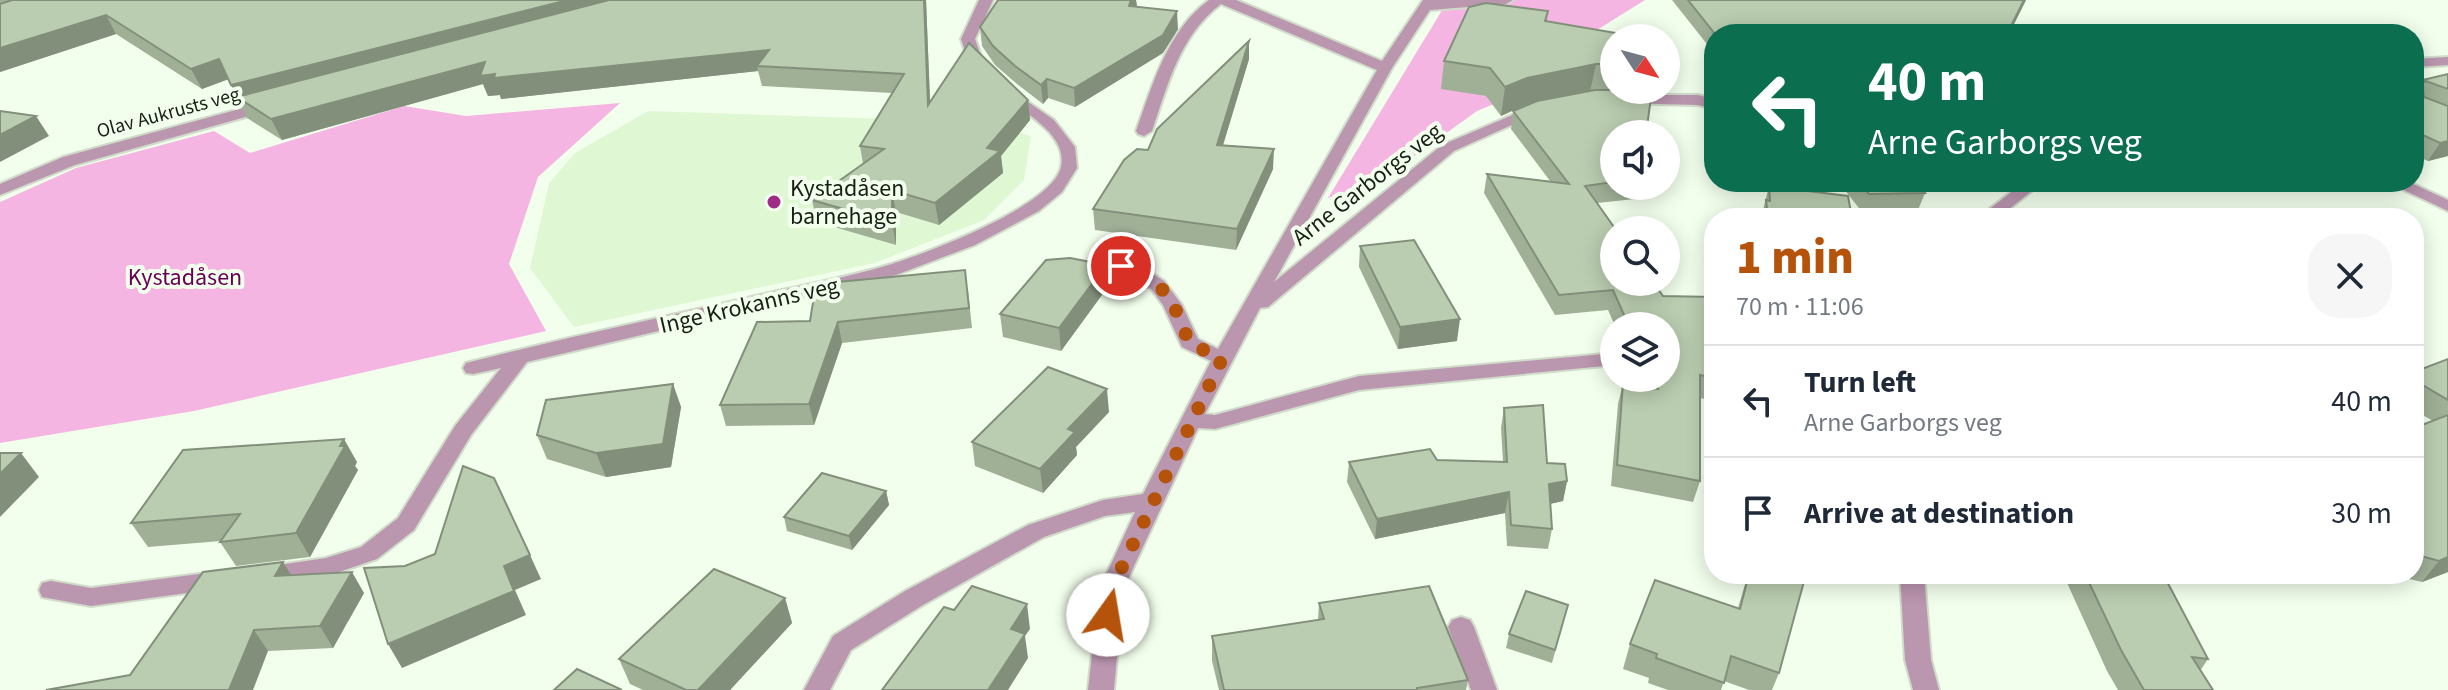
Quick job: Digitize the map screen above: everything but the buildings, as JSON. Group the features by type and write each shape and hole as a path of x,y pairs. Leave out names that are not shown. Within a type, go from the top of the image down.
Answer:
{"street":[{"name":"Inge Krokanns veg","path":"473,368 889,271 937,254 1030,211 1054,191 1069,170 1069,149 1056,130 1005,91 974,57 968,39 986,0"},
{"path":"1144,131 1170,61 1184,36 1204,8 1221,0 1385,68"},
{"path":"1428,3 1506,0"},
{"name":"Arne Garborgs veg","path":"1101,690 1111,590 1151,501 1222,359 1385,68 1428,3"},
{"path":"2424,62 2448,61"},
{"path":"1680,100 1704,102"},
{"name":"Olav Aukrusts veg","path":"0,190 69,161 120,145 283,102"},
{"name":"Arne Garborgs veg","path":"1252,310 1448,148 1529,112 1560,106"},
{"path":"2000,208 2022,192"},
{"path":"2417,192 2448,206"},
{"path":"1121,266 1150,275 1178,314 1189,343 1222,359"},
{"path":"51,590 91,597 327,567 369,553 406,524 463,431 520,357"},
{"path":"1192,420 1215,422 1359,383 1600,360"},
{"path":"817,690 842,643 914,598 1036,531 1103,508 1151,501"},
{"path":"1913,584 1918,660 1926,690"},
{"path":"1461,627 1484,690"}],"shaded area":[{"name":"Kystadåsen barnehage","path":"648,111 983,122 1031,136 1024,180 984,220 875,263 574,327 530,268 549,183 575,153"}],"green space":[{"path":"1454,0 1645,0 1606,24 1600,24 1600,28 1584,38 1554,79 1477,111 1377,183 1328,198 1444,7"},
{"name":"Kystadåsen","path":"620,103 538,177 509,264 546,331 194,411 0,443 0,202 76,168 214,131 250,153 404,106 466,116"}],"place":[{"name":"Kystadåsen barnehage","path":"774,202"}],"route":[{"path":"1108,615 1111,590 1151,501 1222,359 1189,343 1178,314 1150,275 1121,266"}]}
